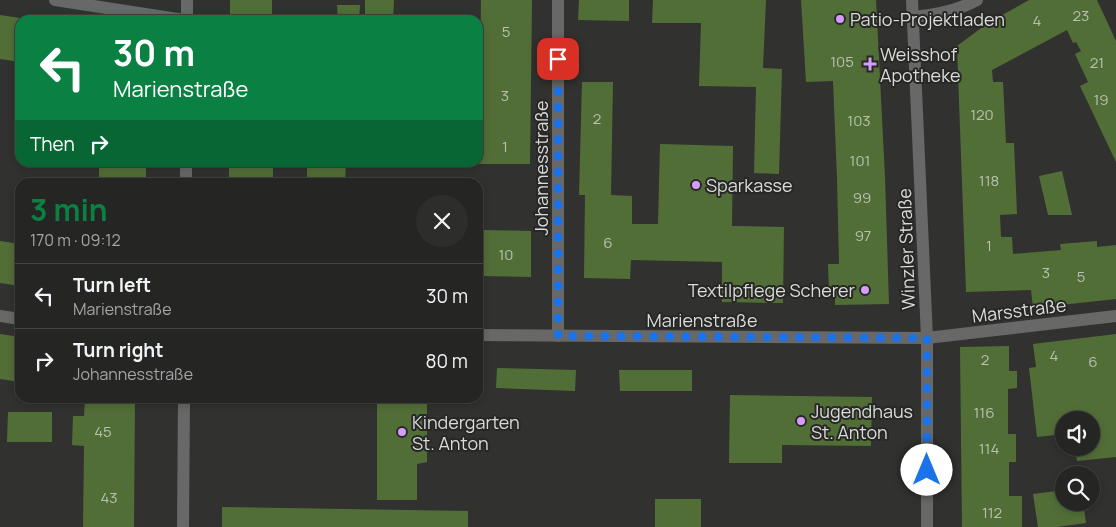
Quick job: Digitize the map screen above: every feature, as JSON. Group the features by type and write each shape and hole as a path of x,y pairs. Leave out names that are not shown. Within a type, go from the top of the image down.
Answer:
{"street":[{"path":"55,0 152,15"},
{"path":"186,15 187,0"},
{"name":"Johannesstraße","path":"558,0 558,336"},
{"name":"Winzler Straße","path":"912,0 927,338 927,527"},
{"path":"913,17 950,11 977,0"},
{"path":"0,316 15,318"},
{"name":"Marsstraße","path":"927,338 1116,316"},
{"name":"Marienstraße","path":"483,335 927,338"},
{"path":"183,527 184,403"}],"building":[{"path":"230,0 272,0 272,15 230,15"},
{"path":"365,0 394,0 393,15 365,15"},
{"path":"481,0 532,0 530,164 483,164 483,15 481,15"},
{"path":"579,0 629,0 629,21 578,20"},
{"path":"653,0 766,0 763,68 782,69 779,174 754,173 756,87 699,86 701,23 652,23"},
{"path":"801,0 876,0 889,304 835,305 835,291 829,291 828,264 839,264 833,81 806,82"},
{"path":"1029,0 1097,0 1116,41 1116,162 1080,86 1088,82 1075,54 1081,51 1076,42 1073,43 1067,30 992,70 993,82 1003,82 1006,143 1014,143 1017,214 1000,215 1001,237 1012,237 1013,254 1061,250 1060,244 1097,241 1097,247 1116,245 1116,299 1033,308 1031,290 966,292 957,46 988,23"},
{"path":"337,5 360,5 359,15 338,15"},
{"path":"0,15 15,17 15,61 0,59"},
{"path":"582,82 613,82 611,195 632,196 632,224 658,224 660,144 733,146 732,226 784,227 783,303 722,302 722,262 631,260 630,279 584,278 585,195 579,195"},
{"path":"99,167 146,167 146,178 99,178"},
{"path":"229,167 273,167 273,178 229,178"},
{"path":"307,167 346,167 345,178 307,178"},
{"path":"1062,171 1072,215 1048,215 1039,176"},
{"path":"483,230 531,231 531,277 483,276"},
{"path":"0,241 15,243 15,285 0,283"},
{"path":"0,334 15,336 15,381 0,379"},
{"path":"1116,334 1116,457 1077,461 1076,456 1100,456 1100,411 1055,411 1055,435 1037,437 1029,368 1036,367 1033,344"},
{"path":"1009,346 1009,371 1017,371 1017,388 1008,389 1008,434 1016,434 1016,462 1009,462 1009,496 1022,496 1022,527 962,527 960,347"},
{"path":"497,368 576,370 575,391 496,388"},
{"path":"619,370 692,370 692,391 620,391"},
{"name":"Jugendhaus St. Anton","path":"730,395 872,397 871,446 782,445 782,463 729,463"},
{"path":"85,403 135,403 134,527 83,527 84,446 72,445 73,416 84,416"},
{"name":"Kindergarten St. Anton","path":"377,403 427,403 427,462 417,464 417,500 377,500"},
{"path":"8,412 52,412 52,442 7,442"},
{"path":"1055,491 1055,511 1084,511 1086,523 1057,527 1038,527 1033,494"},
{"path":"655,499 701,499 701,527 655,527"},
{"path":"222,507 468,511 468,527 222,527"}],"place":[{"name":"Patio-Projektladen","path":"840,19"},
{"name":"Weisshof Apotheke","path":"870,64"},
{"name":"Sparkasse","path":"696,185"},
{"name":"Textilpflege Scherer","path":"865,290"},
{"name":"Jugendhaus St. Anton","path":"801,421"},
{"name":"Kindergarten St. Anton","path":"402,432"}],"route":[{"path":"558,59 558,336 927,338 927,470"}]}
